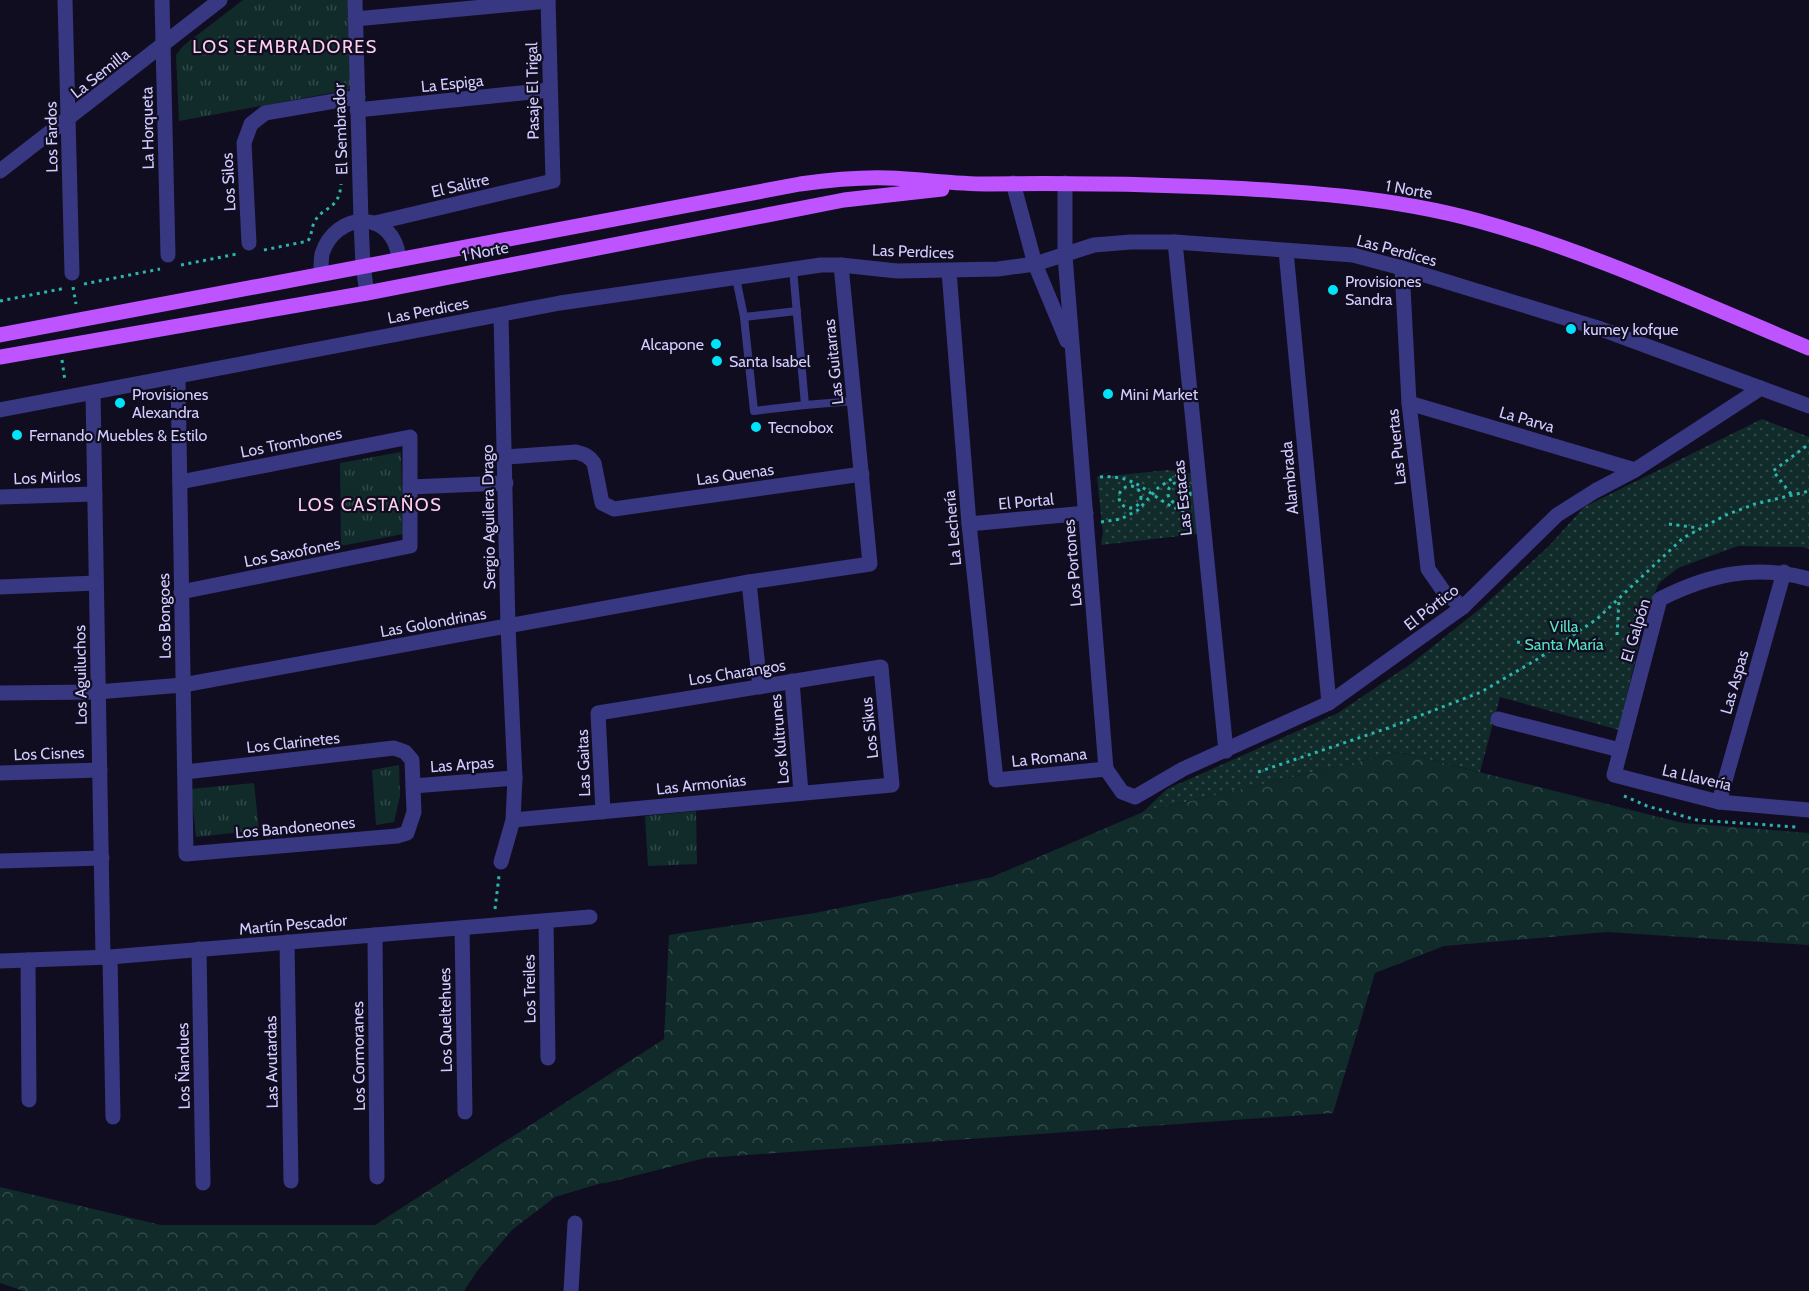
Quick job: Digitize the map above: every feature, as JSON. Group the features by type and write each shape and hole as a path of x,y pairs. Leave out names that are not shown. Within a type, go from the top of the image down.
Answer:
{"main road":[{"name":"1 Norte","path":"0,335 321,273 829,180 889,178 978,184"},
{"name":"1 Norte","path":"0,357 367,293 844,200 978,184 1012,183 1252,189 1320,194 1380,202 1476,220 1587,256 1809,348"}],"street":[{"name":"Los Fardos","path":"65,0 72,280"},
{"name":"La Horqueta","path":"162,0 170,263"},
{"name":"La Semilla","path":"0,171 69,120 220,0"},
{"name":"El Sembrador","path":"354,0 357,104 368,222 363,266 367,293"},
{"path":"355,19 548,0"},
{"name":"Pasaje El Trigal","path":"548,0 553,181"},
{"name":"La Espiga","path":"357,104 550,90"},
{"name":"Los Silos","path":"250,249 244,142 251,124 264,113 357,104"},
{"name":"El Salitre","path":"368,222 553,181"},
{"name":"Los Portones","path":"1012,183 1035,264 1073,355"},
{"name":"Los Portones","path":"1065,183 1065,256 1106,769"},
{"path":"321,273 321,256 332,237 350,224 368,222 387,230 395,241 399,260"},
{"name":"Las Perdices","path":"0,410 560,303 821,265 897,271 998,269 1035,264 1094,246 1131,242 1175,242 1353,255 1601,329 1809,406"},
{"name":"Las Estacas","path":"1175,242 1226,751"},
{"name":"Alambrada","path":"1286,251 1329,703"},
{"name":"Las Guitarras","path":"841,265 870,564"},
{"name":"Las Puertas","path":"1402,268 1409,403 1428,569 1444,592 1463,607"},
{"name":"La Lechería","path":"949,271 969,524 996,780"},
{"name":"Sergio Aguilera Drago","path":"501,315 506,457 508,627 515,778 513,820 501,862"},
{"name":"Los Bongoes","path":"178,377 186,854"},
{"name":"El Pórtico","path":"1106,769 1122,792 1134,797 1183,769 1329,703 1463,607 1557,515 1594,490 1635,470 1761,388"},
{"name":"Los Aguiluchos","path":"93,393 97,692 113,1117"},
{"name":"La Parva","path":"1409,403 1635,470"},
{"name":"Los Trombones","path":"180,482 410,437 410,487"},
{"name":"Las Quenas","path":"506,457 576,452 590,458 594,463 602,503 614,509 862,474"},
{"path":"410,487 506,483"},
{"name":"Los Saxofones","path":"181,592 410,546 410,487"},
{"name":"Los Mirlos","path":"0,497 95,494"},
{"name":"El Portal","path":"969,524 1086,521"},
{"name":"Las Golondrinas","path":"0,693 97,692 183,685 749,582 870,564"},
{"name":"El Galpón","path":"1614,775 1660,599 1716,577 1739,572 1784,572 1809,579"},
{"name":"Las Aspas","path":"1719,802 1784,572"},
{"path":"749,582 759,687"},
{"path":"0,587 96,583"},
{"name":"Los Charangos","path":"598,713 881,667"},
{"name":"Los Sikus","path":"881,667 892,785"},
{"name":"Los Kultrunes","path":"792,681 801,793"},
{"name":"Las Gaitas","path":"598,713 603,812"},
{"path":"1498,719 1620,750"},
{"name":"Los Clarinetes","path":"184,772 394,748 405,752 412,760 413,786"},
{"name":"La Romana","path":"996,780 1106,769"},
{"name":"Los Cisnes","path":"0,773 100,770"},
{"name":"La Llavería","path":"1614,775 1719,802 1809,810"},
{"name":"Las Arpas","path":"413,786 515,778"},
{"name":"Las Armonías","path":"513,820 892,785"},
{"name":"Los Bandoneones","path":"186,854 397,836 407,833 414,812 413,786"},
{"path":"0,861 102,858"},
{"name":"Martín Pescador","path":"0,961 106,957 590,917"},
{"name":"Los Treiles","path":"546,921 548,1058"},
{"name":"Los Queltehues","path":"462,928 465,1112"},
{"name":"Los Cormoranes","path":"375,935 377,1177"},
{"name":"Las Avutardas","path":"287,942 291,1181"},
{"name":"Los Ñandues","path":"199,949 203,1183"},
{"path":"28,960 29,1100"},
{"path":"571,1291 575,1223"}],"lane":[{"path":"793,270 806,405"},
{"path":"736,278 744,317 754,411 854,400"},
{"path":"744,317 797,311"}],"path":[{"path":"84,284 170,263 250,249 308,242 314,222 335,204 341,184"},
{"path":"0,301 72,280"},
{"path":"1791,494 1773,471 1809,444"},
{"path":"1086,521 1101,522 1121,519 1138,510 1171,479 1197,465"},
{"path":"1083,479 1113,476 1132,480 1176,509 1202,513"},
{"path":"1182,483 1187,486 1190,495 1183,504 1178,505 1169,499 1167,494 1172,484 1182,483"},
{"path":"1123,488 1138,489 1141,500 1134,508 1129,509 1120,503 1119,493 1123,488"},
{"path":"1258,772 1388,728 1480,692 1597,619 1683,538 1726,515 1791,494 1809,491"},
{"path":"1669,524 1701,529"},
{"path":"1617,635 1619,598"},
{"path":"1517,642 1553,648"},
{"path":"493,925 501,862"}],"green space":[{"path":"243,0 349,0 353,89 179,121 176,55 183,46"},
{"name":"Villa Santa María","path":"1762,419 1809,437 1809,549 1738,546 1678,568 1659,583 1645,618 1619,730 1500,697 1480,772 1399,752 1143,812 1167,789 1338,713 1412,663 1481,608 1549,546 1584,507"},
{"path":"401,452 403,534 341,546 340,463"},
{"path":"1114,470 1100,477 1168,470 1193,474 1198,534 1101,545 1103,533 1097,477"},
{"path":"1399,752 1683,823 1809,833 1809,945 1607,932 1444,946 1375,973 1333,1113 705,1158 602,1184 605,1182 555,1197 512,1230 477,1271 464,1291 24,1291 0,1283 0,1187 161,1225 375,1225 664,1039 669,935 815,913 992,877 1143,812"},
{"path":"399,765 400,796 394,822 376,825 372,770"},
{"path":"254,783 259,830 196,837 191,789"},
{"path":"696,811 697,864 648,866 645,816"}],"place":[{"name":"Provisiones Sandra","path":"1333,290"},
{"name":"kumey kofque","path":"1571,329"},
{"name":"Alcapone","path":"716,344"},
{"name":"Santa Isabel","path":"717,361"},
{"name":"Mini Market","path":"1108,394"},
{"name":"Provisiones Alexandra","path":"120,403"},
{"name":"Tecnobox","path":"756,427"},
{"name":"Fernando Muebles & Estilo","path":"17,435"}],"district":[{"name":"LOS SEMBRADORES","path":"285,47"},
{"name":"LOS CASTAÑOS","path":"370,505"}]}
